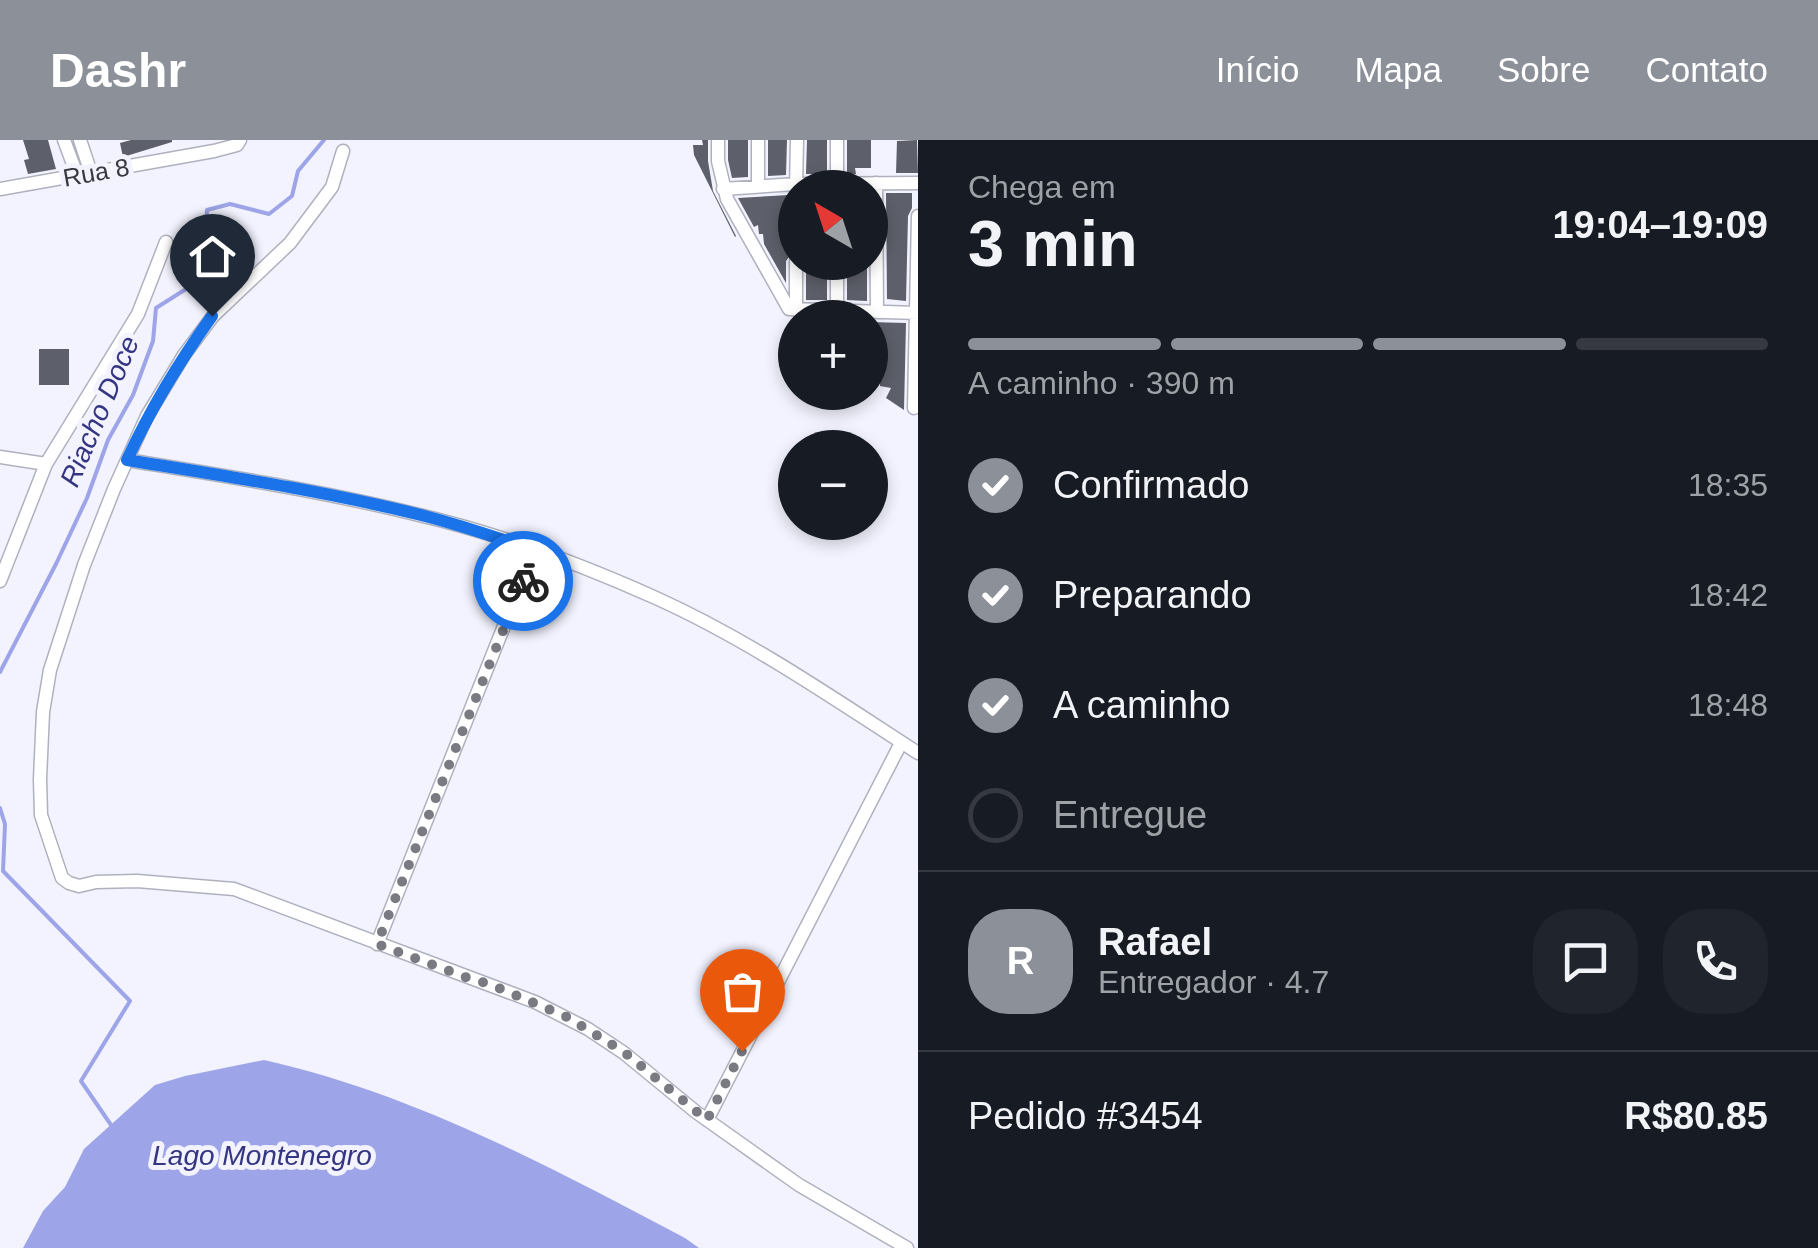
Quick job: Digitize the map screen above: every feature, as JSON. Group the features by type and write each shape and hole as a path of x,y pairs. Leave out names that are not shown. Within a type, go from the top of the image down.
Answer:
{"street":[{"path":"64,140 84,174"},
{"path":"80,140 84,174"},
{"path":"188,140 193,155"},
{"name":"Rua 8","path":"0,189 193,155 227,148 240,140"},
{"path":"718,140 723,189 787,300"},
{"path":"758,140 758,186"},
{"path":"796,170 797,140"},
{"path":"836,140 836,170"},
{"path":"343,151 332,187 290,243 212,316 184,355 147,416 79,581 50,670 43,712 42,815 62,878 78,886 137,881 234,889 567,1017 624,1052 707,1120 798,1185 906,1248"},
{"path":"888,183 918,183"},
{"path":"723,189 778,186"},
{"path":"914,408 918,216"},
{"path":"0,580 46,464 132,325 166,242"},
{"path":"888,312 917,313"},
{"path":"0,456 46,464"},
{"path":"127,460 419,514 583,568 710,624 802,677 918,754"},
{"path":"377,944 514,601 538,552"},
{"path":"707,1120 902,743"}],"water":[{"name":"Lago Montenegro","path":"264,1060 319,1074 427,1112 584,1185 699,1248 23,1248 43,1211 65,1187 84,1149 155,1085"}],"building":[{"path":"23,140 48,140 56,169 28,174 24,160 29,159"},
{"path":"702,140 708,140 713,191 735,237 694,155 693,145 703,145"},
{"path":"728,140 748,140 748,177 732,178"},
{"path":"768,140 787,140 786,170 768,176"},
{"path":"807,140 827,140 827,170 806,170"},
{"path":"847,140 871,140 871,168 847,170"},
{"path":"917,140 918,173 896,173 897,141"},
{"path":"172,142 123,157 120,143"},
{"path":"888,193 912,193 906,301 887,299"},
{"path":"778,196 778,269 758,225 754,227 738,198"},
{"path":"806,280 827,280 827,300 806,300"},
{"path":"847,280 867,280 867,300 847,300"},
{"path":"888,322 906,323 904,410 888,399"},
{"path":"39,349 69,349 69,385 39,385"}],"waterway":[{"name":"Riacho Doce","path":"0,672 56,564 87,498 108,440 133,395 153,341 156,308 194,284 205,254 207,210 230,204 269,214 292,196 298,171 324,140"},
{"name":"Riacho Doce","path":"0,808 5,824 3,871 130,1001 81,1081 111,1125"}],"way so far":[{"path":"523,581 377,944 567,1017 624,1052 707,1120 742,1051"}],"route":[{"path":"212,316 147,416 127,460 419,514 474,530 538,552 523,581"}]}
